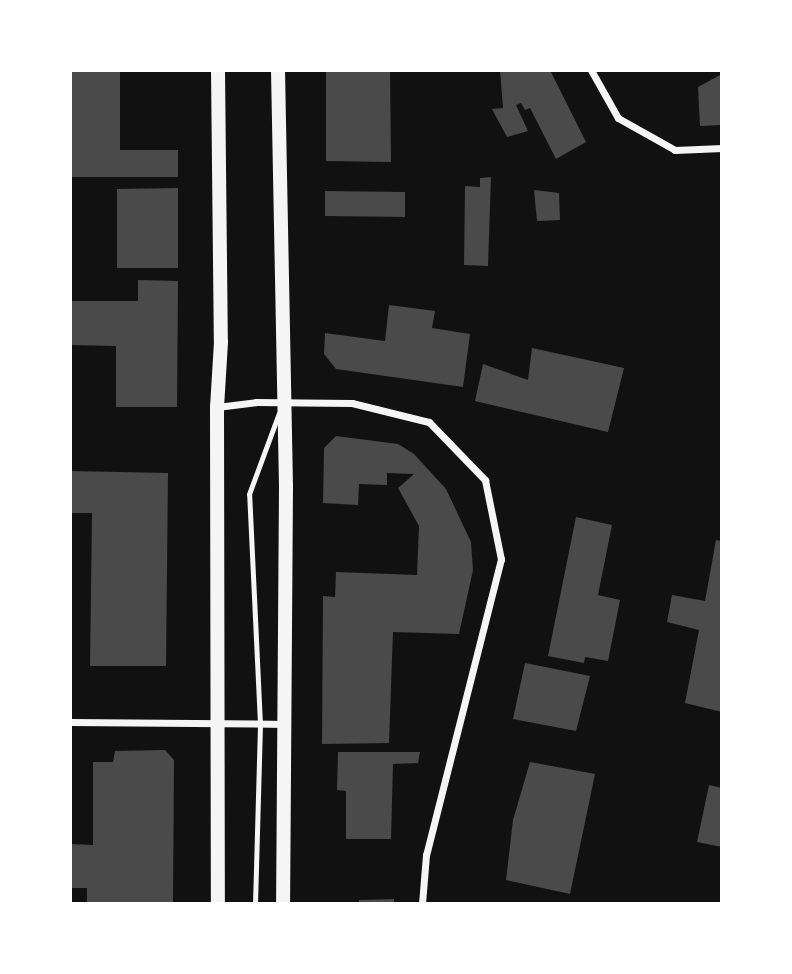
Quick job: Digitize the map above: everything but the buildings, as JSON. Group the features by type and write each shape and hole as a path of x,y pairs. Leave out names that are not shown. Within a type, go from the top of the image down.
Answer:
{"main road":[{"path":"218,70 221,342 217,407 218,904"},
{"path":"278,70 286,724 283,904"}],"street":[{"path":"591,70 618,118 675,150 722,148"},
{"path":"217,407 352,403 429,422 485,480 501,559 426,855 422,904"},
{"path":"70,722 286,724"}],"lane":[{"path":"255,904 260,724 248,494 283,403"}]}
